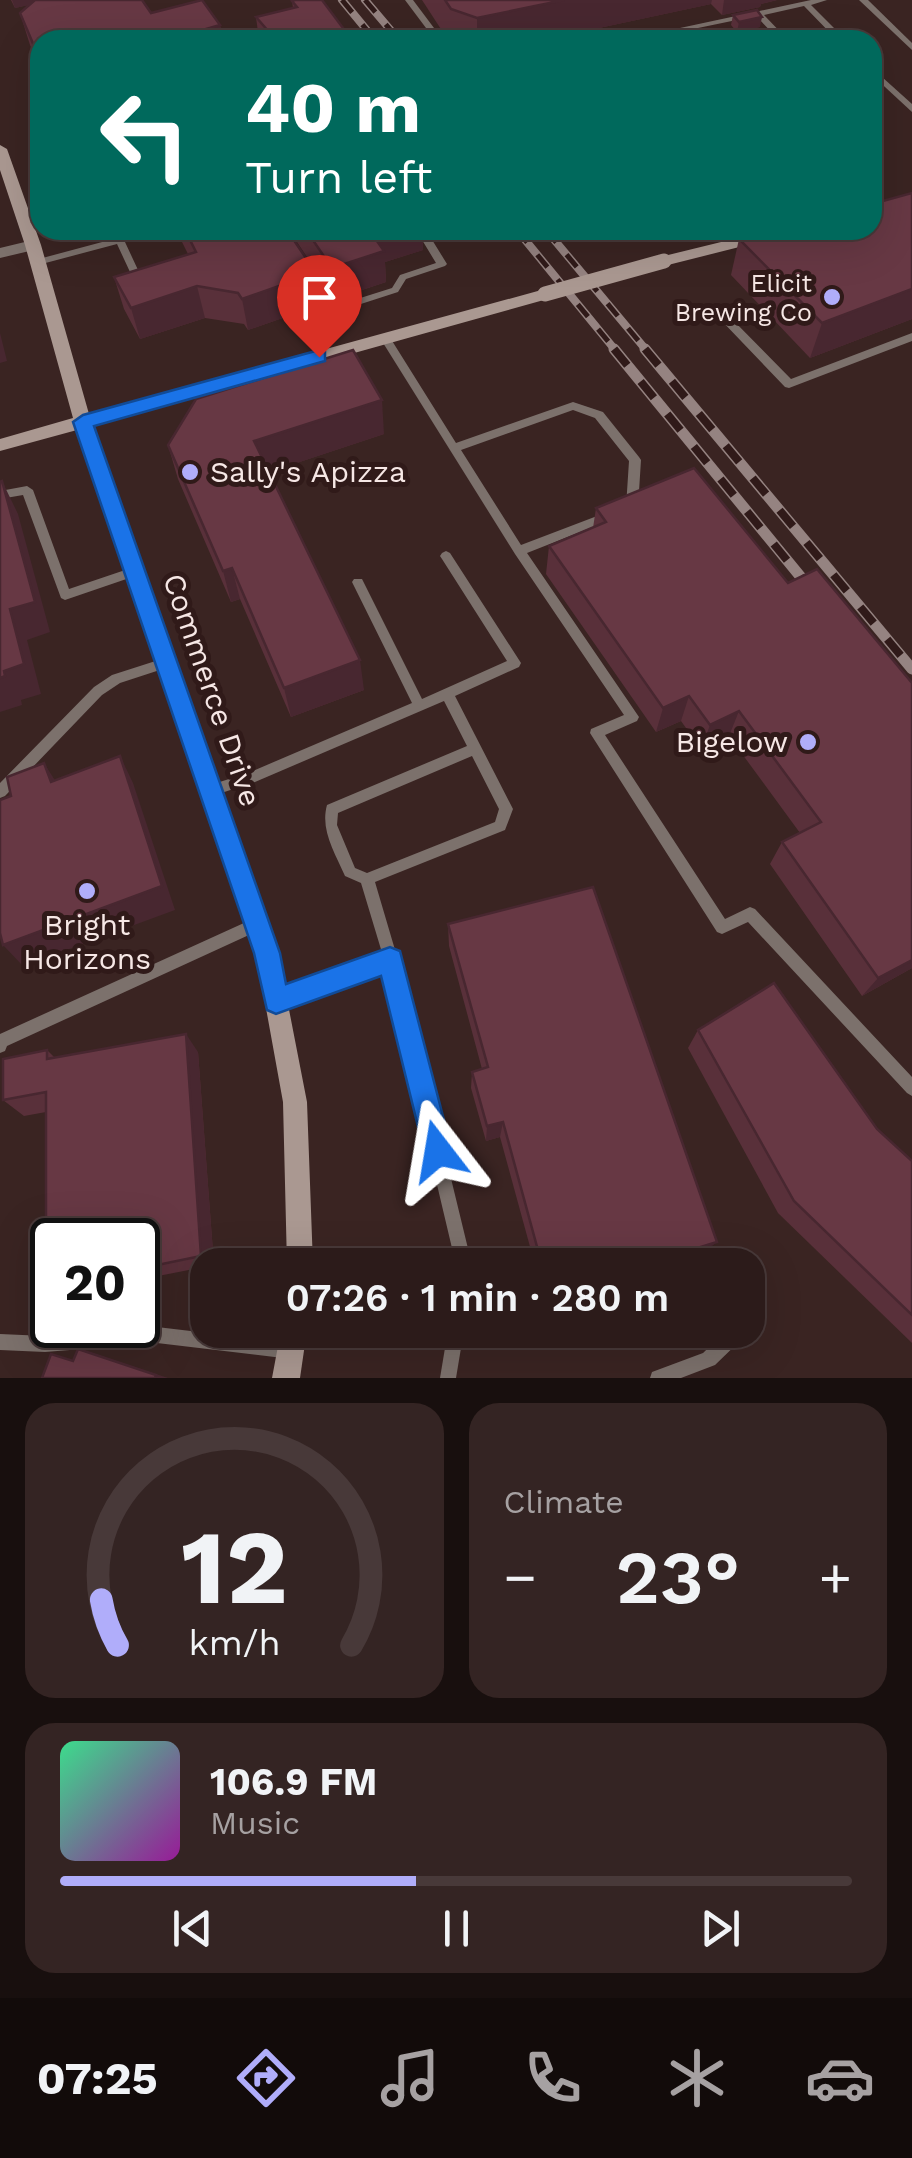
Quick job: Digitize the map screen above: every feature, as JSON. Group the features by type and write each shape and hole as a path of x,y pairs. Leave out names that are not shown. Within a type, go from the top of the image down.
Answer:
{"main road":[{"name":"Commerce Drive","path":"1,154 30,237"},
{"name":"Commerce Drive","path":"31,240 83,422 257,924 296,1102 300,1248"},
{"path":"0,445 751,240"}],"street":[{"path":"0,252 36,254"}],"lane":[{"path":"409,0 432,30"},
{"path":"678,30 824,0"},
{"path":"863,0 912,48"},
{"path":"806,4 832,30"},
{"path":"759,14 774,30"},
{"path":"882,80 912,110"},
{"path":"36,254 124,240"},
{"path":"302,262 333,310 396,290 403,277 442,264 426,240"},
{"path":"120,241 144,294"},
{"path":"724,316 789,384 912,337"},
{"path":"386,338 519,551 633,717 596,733 722,927 750,914 912,1088"},
{"path":"456,448 573,406 600,416 636,460 633,507 519,551"},
{"path":"0,495 27,490 65,595 137,572"},
{"path":"212,790 250,778 514,663 446,556"},
{"path":"358,582 419,706"},
{"path":"0,792 98,691 116,679 168,662"},
{"path":"446,694 475,749 506,809 500,826 367,880 350,872 330,825 332,809 475,749"},
{"path":"367,880 460,1248"},
{"path":"0,1046 2,1041 257,924"},
{"path":"276,1000 390,960"},
{"path":"0,1342 45,1344 157,1335 290,1353"},
{"path":"448,1378 453,1348"},
{"path":"658,1378 709,1359 721,1348"}],"building":[{"path":"35,0 142,0 151,13 202,0 220,25 203,30 30,30 30,36 20,13"},
{"path":"322,0 344,30 267,30 256,17 297,7 292,1"},
{"path":"445,0 564,0 477,18 451,9"},
{"path":"757,10 762,17 739,22 733,15"},
{"path":"912,193 912,289 822,323 740,240 882,240 882,201"},
{"path":"190,240 294,240 316,273 242,299 238,293 197,286 131,308 114,277 196,252"},
{"path":"313,240 376,240 384,251 332,268"},
{"path":"353,350 382,400 254,441 360,660 284,688 232,568 223,571 168,445 196,399"},
{"name":"Bigelow","path":"694,468 788,583 817,569 912,683 912,960 878,978 782,842 821,822 739,711 710,725 689,696 663,708 549,546 606,522 596,508"},
{"path":"0,482 35,602 10,609 24,664 4,671 5,676 0,678"},
{"name":"Bright Horizons","path":"120,756 162,886 3,945 0,800 11,796 7,777 44,763 51,782"},
{"path":"593,887 717,1242 697,1248 537,1248 503,1122 487,1126 472,1072 488,1067 448,924"},
{"path":"774,983 877,1129 912,1161 912,1315 794,1201 698,1030"},
{"path":"186,1034 200,1248 190,1248 190,1258 160,1264 160,1218 46,1218 46,1092 3,1100 3,1059 47,1050 47,1059"},
{"path":"78,1349 156,1375 155,1378 42,1378 51,1354 73,1361"}],"railway":[{"path":"342,0 367,30"},
{"path":"365,0 390,30"},
{"path":"525,240 616,351"},
{"path":"554,240 647,351"},
{"path":"614,349 818,598"},
{"path":"645,349 912,669"}],"place":[{"name":"Elicit Brewing Co","path":"832,297"},
{"name":"Sally's Apizza","path":"190,472"},
{"name":"Bigelow","path":"808,742"},
{"name":"Bright Horizons","path":"87,891"}],"route":[{"path":"319,357 83,422 267,953 276,1000 390,960 438,1151"}]}
